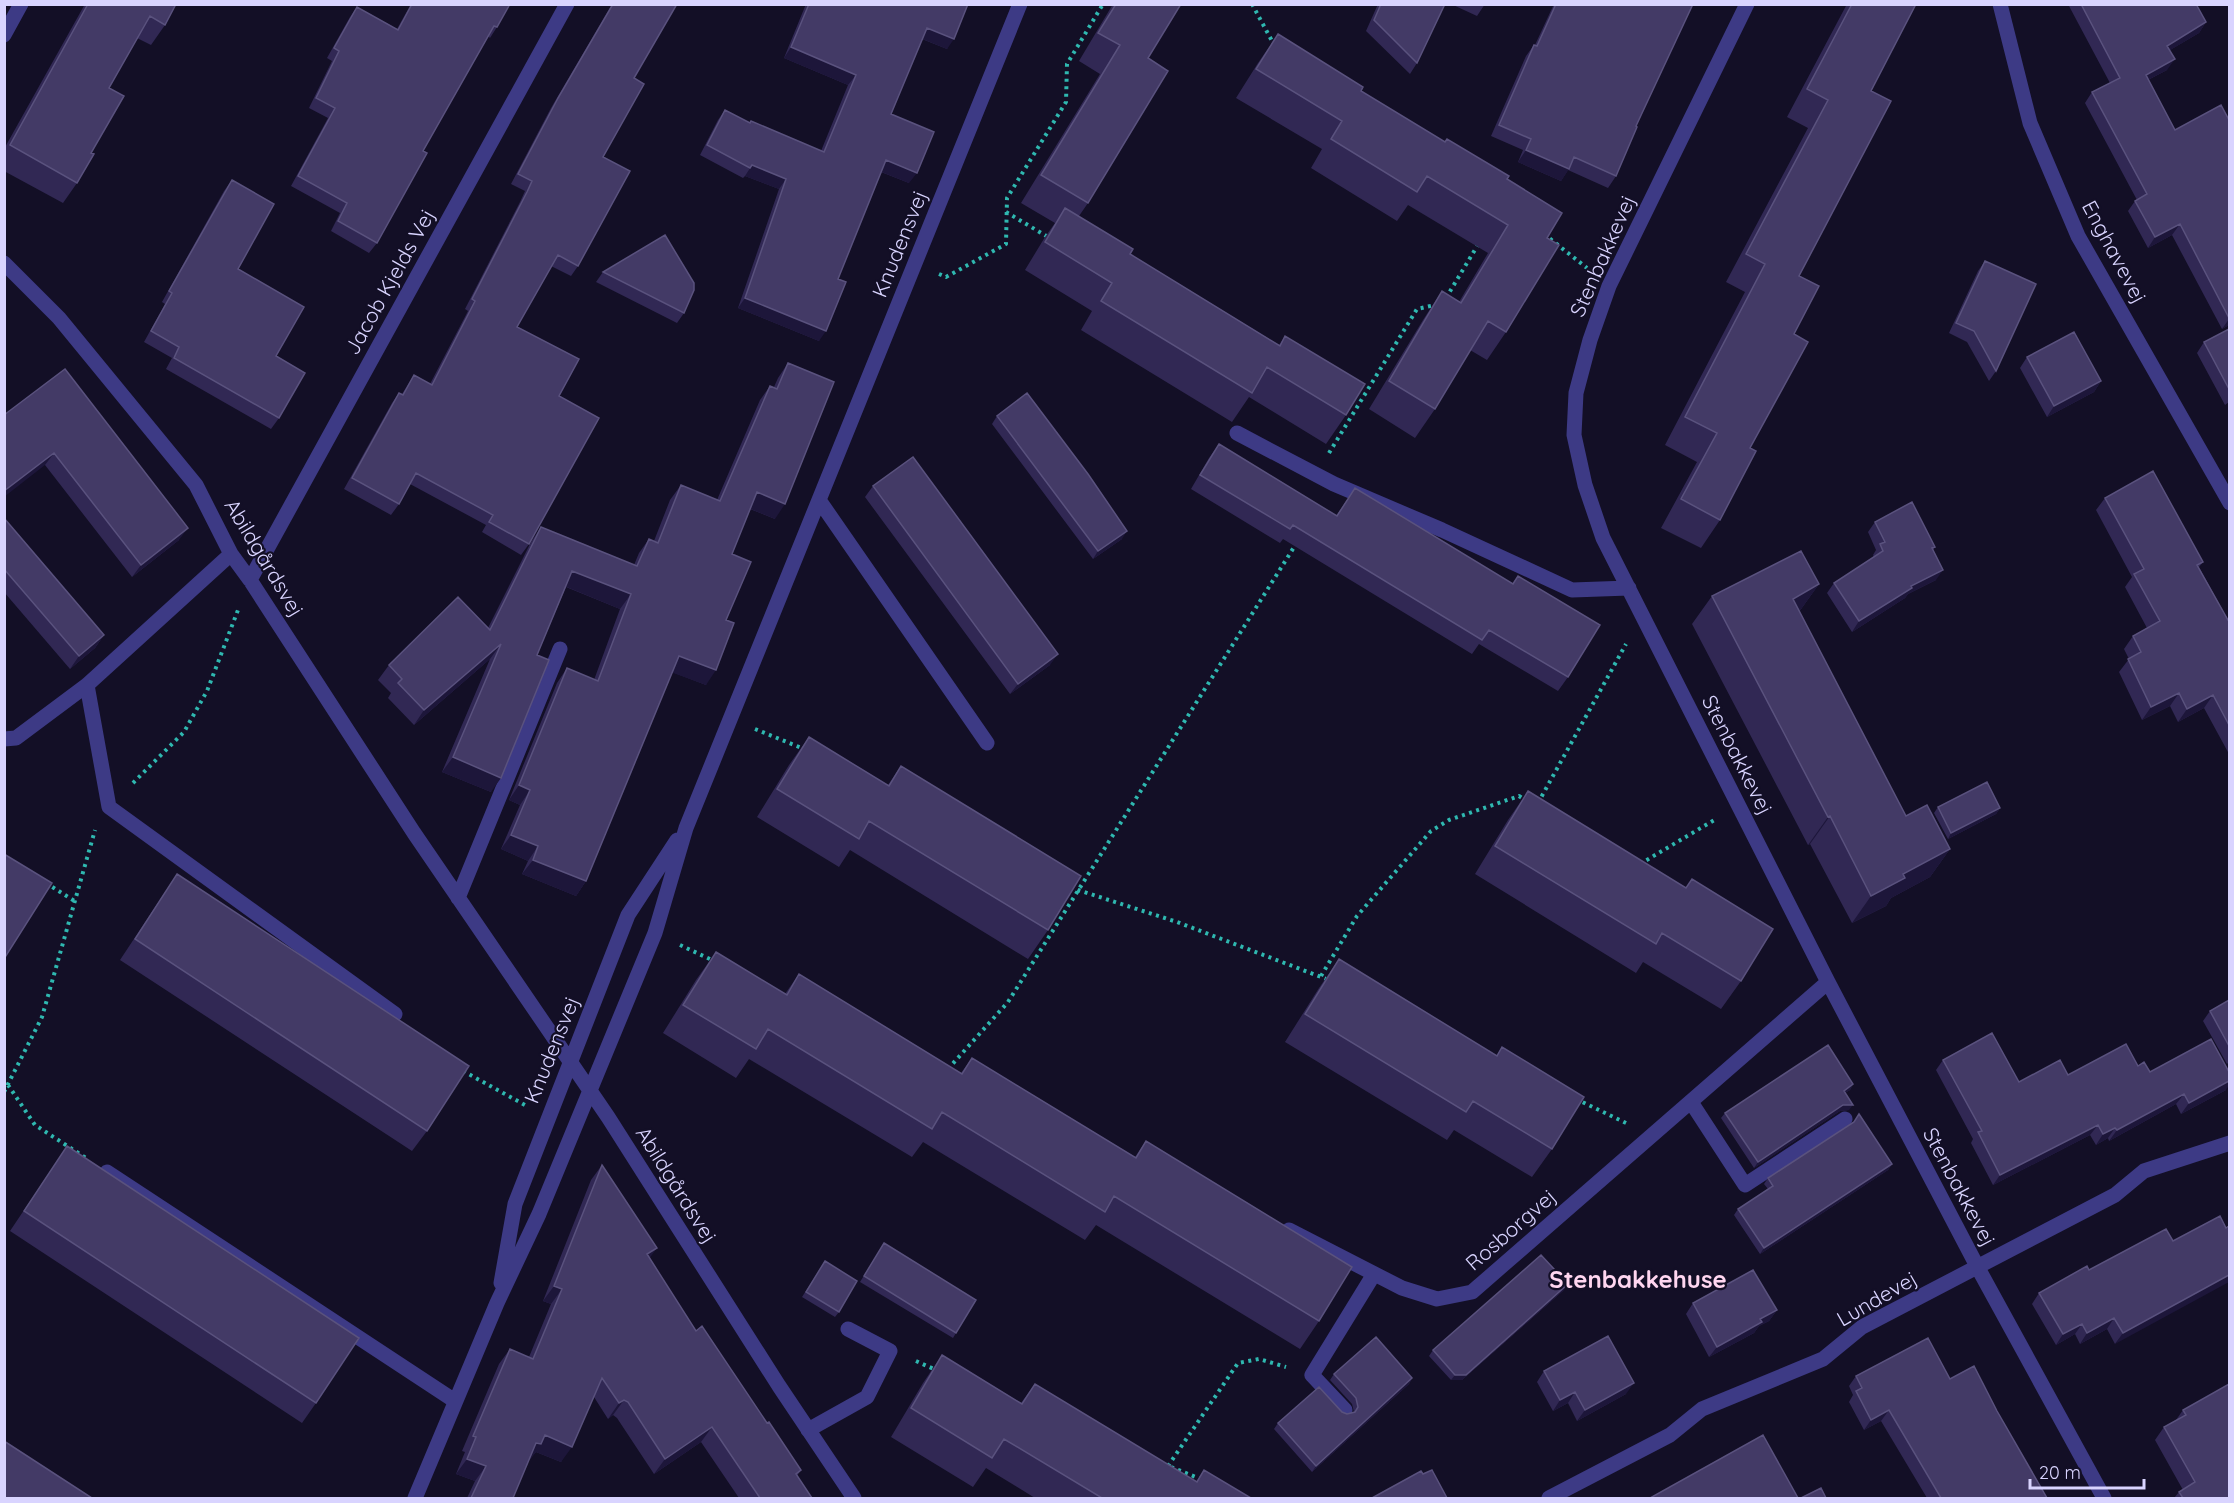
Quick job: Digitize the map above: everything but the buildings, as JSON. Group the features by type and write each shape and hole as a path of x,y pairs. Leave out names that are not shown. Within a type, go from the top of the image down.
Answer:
{"street":[{"path":"4,35 21,4"},
{"name":"Jacob Kjelds Vej","path":"250,580 567,4"},
{"name":"Knudensvej","path":"415,1498 497,1303 540,1214 655,933 686,828 1020,4"},
{"name":"Stenbakkevej","path":"1747,4 1609,286 1590,340 1576,393 1574,435 1585,485 1603,538 1828,982 1978,1268 2104,1498"},
{"name":"Enghavevej","path":"2000,4 2030,123 2078,236 2229,503"},
{"name":"Abildgårdsvej","path":"4,263 59,318 196,485 231,554 458,898 571,1062 854,1498"},
{"path":"1237,433 1316,474 1572,590 1629,588"},
{"path":"819,500 987,743"},
{"path":"4,739 16,738 87,685 231,554"},
{"path":"458,898 560,649"},
{"path":"87,685 109,807 395,1014"},
{"name":"Knudensvej","path":"497,1303 515,1204 628,915 686,828"},
{"name":"Rosborgvej","path":"1272,1222 1402,1288 1437,1299 1472,1292 1828,982"},
{"path":"1691,1102 1745,1185 1845,1119"},
{"name":"Lundevej","path":"1549,1498 1670,1436 1702,1409 1823,1359 1862,1327 2115,1195 2144,1171 2229,1143"},
{"path":"107,1172 455,1401"},
{"path":"1345,1410 1312,1375 1374,1274"},
{"path":"808,1430 867,1397 890,1351 849,1329"}],"path":[{"path":"915,264 946,277 1006,244 1007,198 1066,102 1067,64 1103,4"},
{"path":"1252,4 1272,41 1281,46"},
{"path":"1006,212 1056,242"},
{"path":"1539,230 1609,286"},
{"path":"1316,474 1417,309 1443,303 1480,242"},
{"path":"1345,408 1354,413"},
{"path":"945,1072 1008,1002 1297,543"},
{"path":"1536,806 1642,615"},
{"path":"731,718 815,754"},
{"path":"1321,976 1357,916 1431,831 1449,820 1519,796 1527,801"},
{"path":"1646,872 1636,866 1739,805"},
{"path":"40,880 76,902"},
{"path":"1068,884 1078,890 1177,922 1332,981"},
{"path":"655,933 719,964"},
{"path":"454,1066 548,1118"},
{"path":"8,1084 35,1125 107,1172"},
{"path":"1566,1094 1652,1135"},
{"path":"890,1351 943,1372"},
{"path":"1168,1466 1238,1363 1259,1359 1312,1375"},
{"path":"1158,1462 1207,1482"}],"district":[{"name":"Stenbakkehuse","path":"1638,1280"}]}
